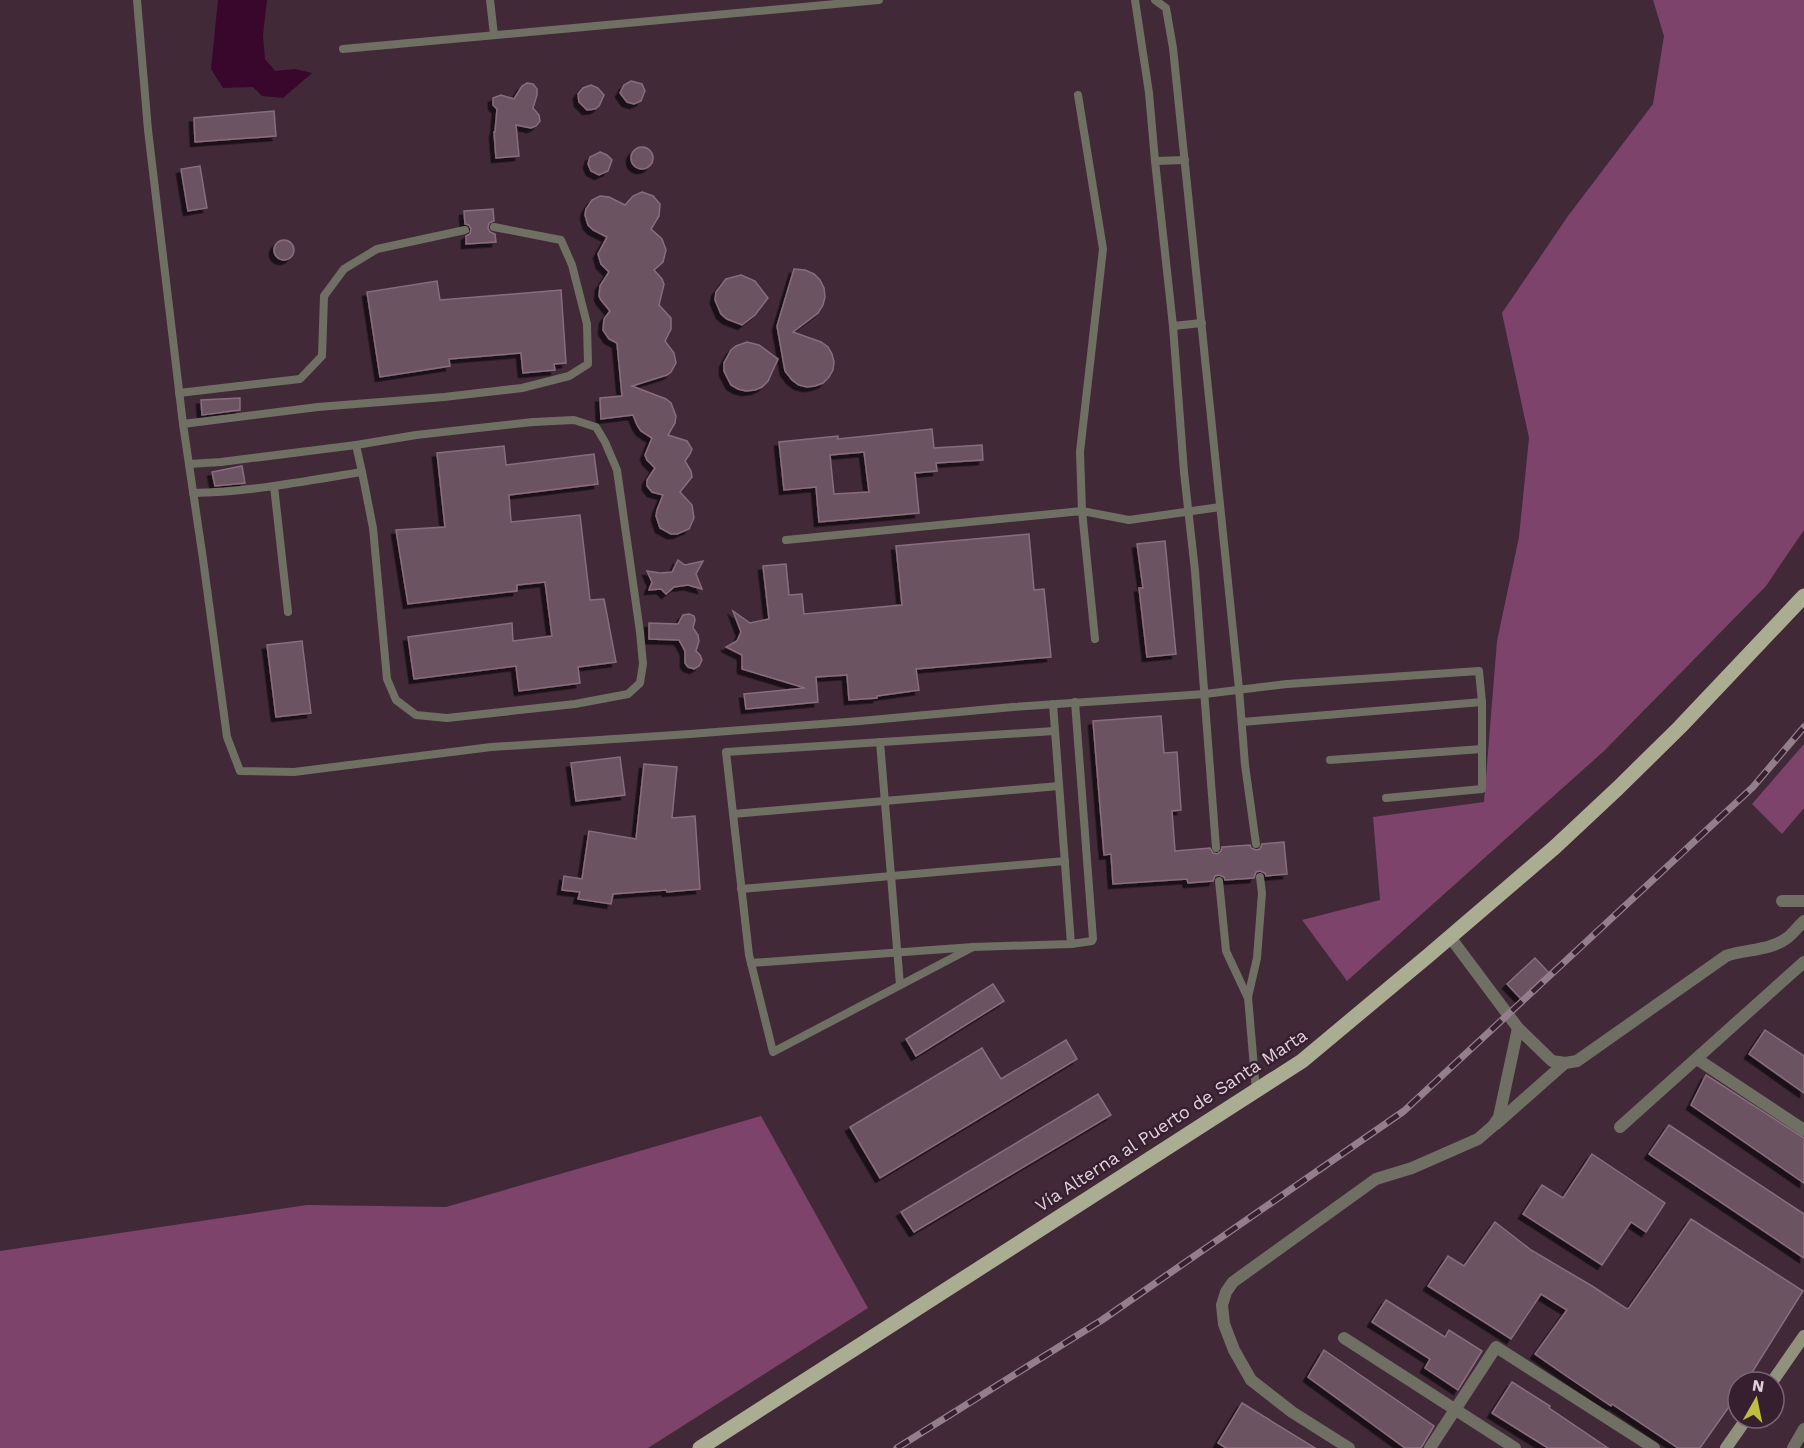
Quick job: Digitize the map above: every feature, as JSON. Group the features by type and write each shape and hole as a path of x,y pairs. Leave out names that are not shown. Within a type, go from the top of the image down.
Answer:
{"main road":[{"name":"Vía Alterna al Puerto de Santa Marta","path":"700,1448 1302,1061 1555,847 1680,727 1804,596"}],"street":[{"path":"1782,901 1804,901"},
{"path":"1450,938 1518,1028 1552,1061 1565,1063 1577,1061 1726,956 1761,949 1786,939 1804,921"},
{"path":"1620,1127 1804,962"},
{"path":"1493,1126 1500,1117 1518,1028"},
{"path":"1697,1059 1804,1130"},
{"path":"1349,1448 1292,1412 1251,1380 1234,1350 1224,1324 1222,1305 1226,1292 1233,1282 1376,1179 1412,1168 1478,1139 1565,1063"},
{"path":"1780,1370 1804,1336"},
{"path":"1344,1338 1515,1448"},
{"path":"1430,1448 1496,1347 1654,1448"},
{"path":"1793,1448 1804,1429"},
{"path":"1726,1448 1739,1430"}],"lane":[{"path":"137,0 148,130 192,493 226,737 240,771 294,772 491,747 747,730 1479,671 1482,702 1482,789 1386,798"},
{"path":"490,0 494,35"},
{"path":"343,49 879,0"},
{"path":"1135,0 1149,93 1173,326 1184,472 1195,571 1216,848"},
{"path":"1155,0 1166,8 1173,48 1245,765 1256,844"},
{"path":"1078,96 1103,249 1080,452 1082,511 1095,639"},
{"path":"1155,161 1185,160"},
{"path":"183,424 318,407 522,388 569,376 588,364 587,324 572,265 561,240 494,227"},
{"path":"179,393 300,379 322,356 324,296 344,269 377,249 465,230"},
{"path":"1173,326 1202,323"},
{"path":"189,464 221,462 533,422 574,420 596,427 617,470 640,632 643,664 640,683 628,694 575,704 447,718 416,715 396,700 387,679 373,528 356,445"},
{"path":"192,493 222,493 362,472"},
{"path":"274,486 288,612"},
{"path":"786,540 1082,511 1129,520 1220,507"},
{"path":"751,963 973,947 1090,942 1093,939 1075,702"},
{"path":"1242,722 1482,702"},
{"path":"1053,704 1071,944"},
{"path":"973,947 773,1052 751,963 726,752 1054,731"},
{"path":"880,742 900,985"},
{"path":"1330,760 1482,749"},
{"path":"733,814 1059,786"},
{"path":"741,889 1065,861"},
{"path":"1256,1091 1248,997 1257,958 1262,893 1260,877"},
{"path":"1219,881 1226,951 1248,997"}],"shaded area":[{"path":"218,0 267,0 263,35 265,59 275,71 295,69 312,73 283,98 262,96 253,87 223,88 211,69"},
{"path":"1653,0 1804,0 1804,530 1766,586 1604,751 1347,981 1302,920 1380,900 1373,817 1484,802 1497,641 1519,537 1529,438 1502,313 1568,216 1653,104 1664,36"},
{"path":"1804,744 1804,808 1782,834 1752,804"},
{"path":"761,1116 868,1308 648,1448 0,1448 0,1251 307,1205 446,1207"}],"building":[{"path":"631,81 642,84 645,91 641,101 634,104 627,102 620,93 624,85"},
{"path":"527,83 533,84 537,89 533,108 539,115 540,121 531,128 516,125 519,156 496,158 494,132 497,109 493,105 493,98 501,95 514,99 522,86"},
{"path":"591,85 598,88 604,95 599,106 587,110 579,102 578,94 583,88"},
{"path":"274,111 276,136 195,142 194,118"},
{"path":"642,147 650,150 653,158 650,166 642,169 634,166 631,158 634,150"},
{"path":"600,152 612,160 608,171 599,175 591,171 588,164 590,157"},
{"path":"200,166 207,208 188,211 181,169"},
{"path":"642,192 653,196 660,204 659,216 651,229 662,239 666,250 663,262 654,270 664,284 659,305 671,318 671,329 665,341 674,353 676,363 667,375 632,386 671,403 676,416 668,435 687,441 692,449 685,461 692,477 680,492 692,505 694,518 689,529 677,534 671,534 660,528 656,516 663,495 652,492 647,486 647,480 655,468 645,455 652,438 641,431 633,415 601,419 600,398 622,396 617,343 609,339 603,330 604,319 610,311 599,296 600,286 609,272 601,264 598,254 607,237 588,225 586,209 592,200 600,196 609,197 625,205 633,196"},
{"path":"493,209 494,221 489,223 488,228 495,234 496,242 466,244 466,236 470,234 471,229 465,224 464,211"},
{"path":"284,240 291,243 294,250 291,257 284,260 277,257 274,250 277,243"},
{"path":"794,269 814,274 824,288 825,297 818,313 793,332 821,342 832,354 833,370 823,383 815,386 799,385 785,371 777,326"},
{"path":"741,275 755,281 768,298 755,315 742,325 721,314 715,300 716,292 726,279"},
{"path":"437,281 440,300 561,290 566,363 554,364 555,370 523,373 521,353 449,359 450,366 380,377 367,292"},
{"path":"747,342 759,345 778,359 768,381 762,387 746,391 731,385 724,371 724,363 731,350"},
{"path":"240,398 240,410 202,415 201,400"},
{"path":"932,429 934,448 982,445 983,460 936,463 937,471 915,473 919,513 819,522 816,487 784,490 779,442 838,436 838,439","holes":["864,452 869,492 834,494 830,455"]},
{"path":"504,446 506,465 594,454 598,484 509,495 511,522 580,515 590,600 604,599 616,662 578,667 580,683 519,691 516,666 414,679 408,637 512,623 513,641 552,636 545,582 517,585 517,591 408,604 396,530 445,527 437,453"},
{"path":"242,466 245,483 215,486 212,472"},
{"path":"1029,534 1034,590 1044,589 1051,657 916,669 919,690 877,696 877,698 849,700 847,675 816,677 818,702 746,709 744,694 805,688 742,669 742,655 726,647 737,641 741,632 733,611 750,623 769,619 763,566 786,564 789,595 802,594 804,614 902,605 896,546"},
{"path":"1165,541 1176,654 1147,657 1139,588 1143,588 1137,544"},
{"path":"678,560 685,565 703,561 696,574 702,589 688,585 674,587 666,594 661,589 649,590 652,582 647,571 672,572"},
{"path":"683,615 694,616 693,628 699,641 696,651 702,660 694,669 685,663 685,651 679,640 649,639 649,623 678,624"},
{"path":"302,641 311,713 276,717 267,645"},
{"path":"1161,716 1164,753 1177,752 1181,810 1172,811 1175,851 1210,848 1213,853 1217,854 1222,847 1250,845 1256,850 1260,849 1262,844 1284,842 1287,874 1266,876 1260,871 1256,872 1254,878 1225,880 1219,875 1215,876 1213,881 1188,883 1187,879 1113,884 1111,854 1104,855 1093,721"},
{"path":"620,757 625,795 576,801 571,763"},
{"path":"644,764 677,767 672,818 695,816 700,889 613,894 611,904 578,899 580,892 562,890 564,876 582,879 589,831 636,839"},
{"path":"1535,958 1549,973 1521,999 1507,984"},
{"path":"993,984 1004,1001 916,1056 906,1039"},
{"path":"1765,1030 1804,1056 1804,1093 1749,1054"},
{"path":"1066,1040 1077,1059 880,1178 850,1127 982,1048 1001,1079"},
{"path":"1706,1075 1804,1138 1804,1183 1691,1105"},
{"path":"1098,1094 1111,1115 914,1232 901,1212"},
{"path":"1669,1125 1804,1214 1804,1258 1649,1154"},
{"path":"1592,1154 1665,1203 1646,1232 1631,1222 1602,1265 1523,1214 1542,1185 1563,1198"},
{"path":"1691,1219 1803,1291 1754,1370 1726,1370 1726,1411 1700,1448 1678,1448 1535,1354 1567,1310 1541,1294 1511,1339 1428,1286 1448,1256 1464,1266 1495,1222 1531,1250 1627,1309"},
{"path":"1386,1300 1445,1337 1449,1330 1482,1351 1458,1390 1425,1368 1430,1359 1372,1322"},
{"path":"1324,1350 1434,1426 1421,1448 1405,1448 1308,1377"},
{"path":"1512,1382 1608,1448 1548,1448 1492,1413"},
{"path":"1242,1403 1315,1448 1226,1448 1218,1443"}],"railway":[{"path":"897,1448 1102,1320 1404,1111 1753,787 1804,727"}]}
